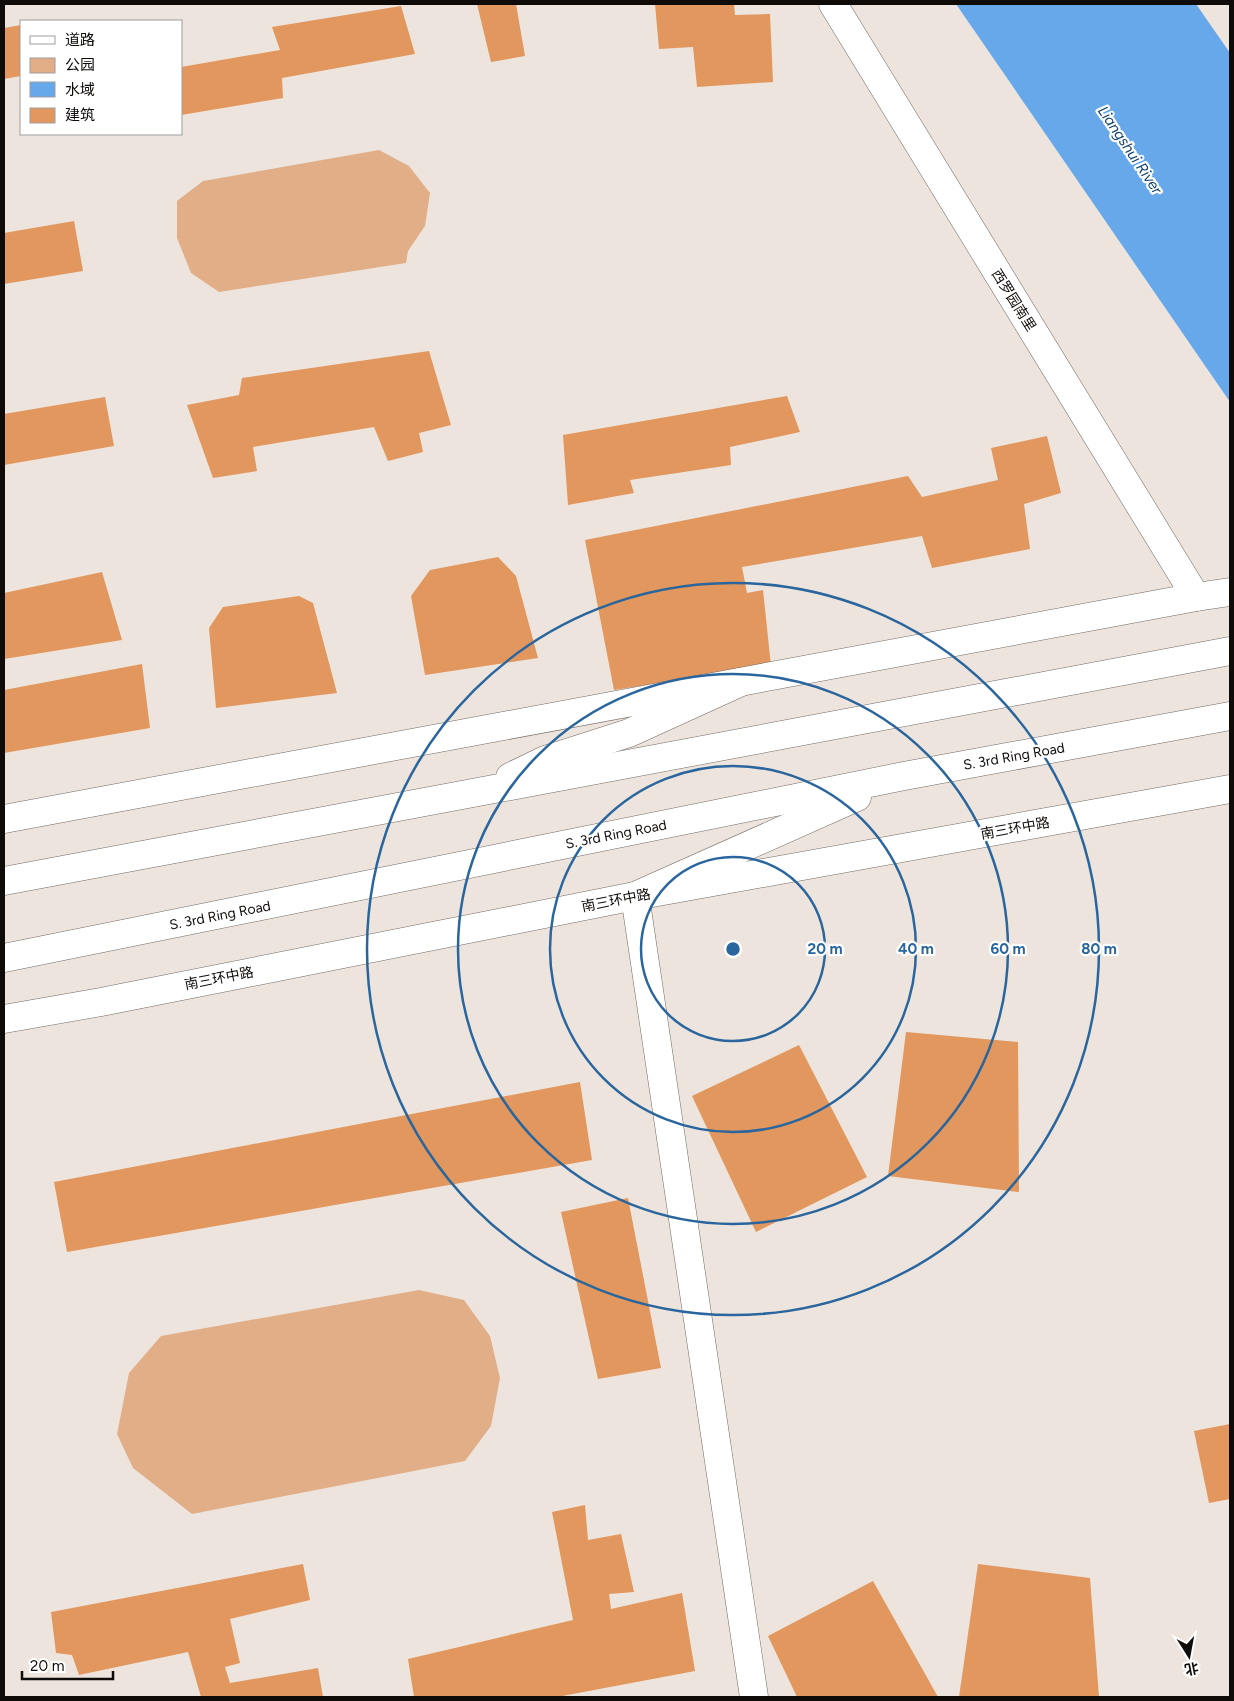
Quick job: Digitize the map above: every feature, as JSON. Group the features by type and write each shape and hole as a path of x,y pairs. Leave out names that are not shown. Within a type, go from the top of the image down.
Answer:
{"main road":[{"name":"西罗园南里","path":"832,4 1196,597"},
{"path":"4,819 1230,592"},
{"path":"4,881 1230,651"},
{"path":"478,792 545,760 629,733 741,682"},
{"name":"S. 3rd Ring Road","path":"4,958 904,776 1230,716"},
{"path":"754,1697 635,896 904,776"},
{"name":"南三环中路","path":"4,1019 100,1002 635,896 1230,789"}],"green space":[{"path":"379,150 409,166 430,193 425,226 408,251 406,263 219,292 191,273 177,238 177,201 203,181"},
{"path":"419,1290 464,1300 490,1336 500,1378 491,1426 465,1461 192,1514 133,1468 117,1434 129,1373 161,1336"}],"water":[{"name":"Liangshui River","path":"956,4 1196,4 1230,53 1230,402"}],"building":[{"path":"477,4 516,4 525,56 491,62"},
{"path":"655,4 734,4 735,15 770,14 773,82 697,87 693,47 659,49"},
{"path":"401,6 415,54 282,78 283,98 182,115 182,67 280,50 272,27"},
{"path":"20,25 20,76 4,79 4,28"},
{"path":"74,221 83,271 4,284 4,233"},
{"path":"429,351 451,425 419,433 423,452 388,461 374,427 253,447 257,471 213,478 187,405 239,395 242,378"},
{"path":"787,396 800,432 730,447 731,465 630,480 634,493 568,505 563,435"},
{"path":"105,397 114,446 4,465 4,414"},
{"path":"1047,436 1061,493 1024,504 1030,549 932,568 922,536 742,567 747,593 763,590 771,666 614,690 585,540 908,476 922,497 998,480 991,448"},
{"path":"498,557 516,576 538,658 425,675 411,596 430,570"},
{"path":"102,572 122,640 4,659 4,593"},
{"path":"299,596 313,603 337,693 216,708 209,628 223,607"},
{"path":"142,664 150,728 4,753 4,690"},
{"path":"906,1032 1018,1042 1019,1192 888,1176"},
{"path":"799,1045 867,1177 756,1232 692,1096"},
{"path":"580,1082 592,1160 67,1252 54,1182"},
{"path":"628,1198 661,1368 598,1379 561,1212"},
{"path":"1230,1424 1230,1499 1209,1503 1194,1431"},
{"path":"585,1505 588,1540 621,1534 634,1592 609,1594 611,1609 682,1593 695,1671 557,1697 414,1697 408,1659 573,1620 552,1512"},
{"path":"303,1564 310,1600 230,1619 240,1663 225,1667 230,1683 318,1668 323,1697 201,1697 188,1652 79,1675 72,1655 56,1653 51,1612"},
{"path":"978,1564 1090,1578 1099,1697 959,1697"},
{"path":"873,1581 938,1697 797,1697 768,1636"}]}
